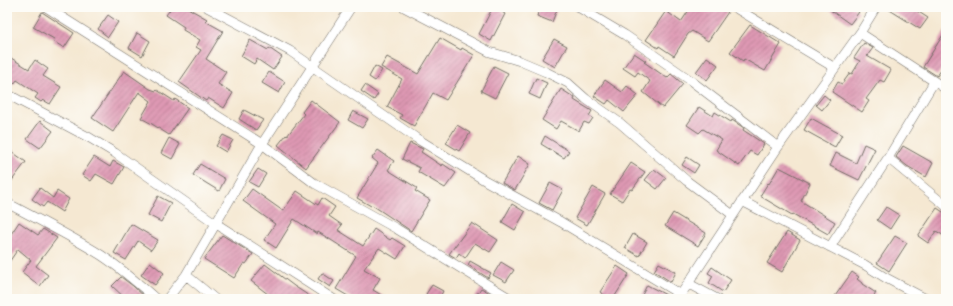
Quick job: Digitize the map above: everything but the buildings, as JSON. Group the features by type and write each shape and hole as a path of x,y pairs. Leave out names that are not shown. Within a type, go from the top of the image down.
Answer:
{"street":[{"path":"46,7 262,144 314,183 397,229 511,299"},
{"path":"207,7 290,51 416,138 486,181 561,222 680,297 778,147 860,33 876,7"},
{"path":"167,299 186,275 262,144 351,7"},
{"path":"404,7 490,52 520,61 568,83 620,123 687,181 733,215"},
{"path":"578,7 625,35 690,80 778,147"},
{"path":"734,7 835,68"},
{"path":"860,33 946,89"},
{"path":"830,246 888,158 934,82"},
{"path":"7,94 90,138 135,166 215,223 333,299"},
{"path":"888,158 946,206"},
{"path":"742,201 830,246 926,299"},
{"path":"7,203 81,242 121,269 156,299"},
{"path":"186,275 215,299"},
{"path":"689,284 717,299"}]}
